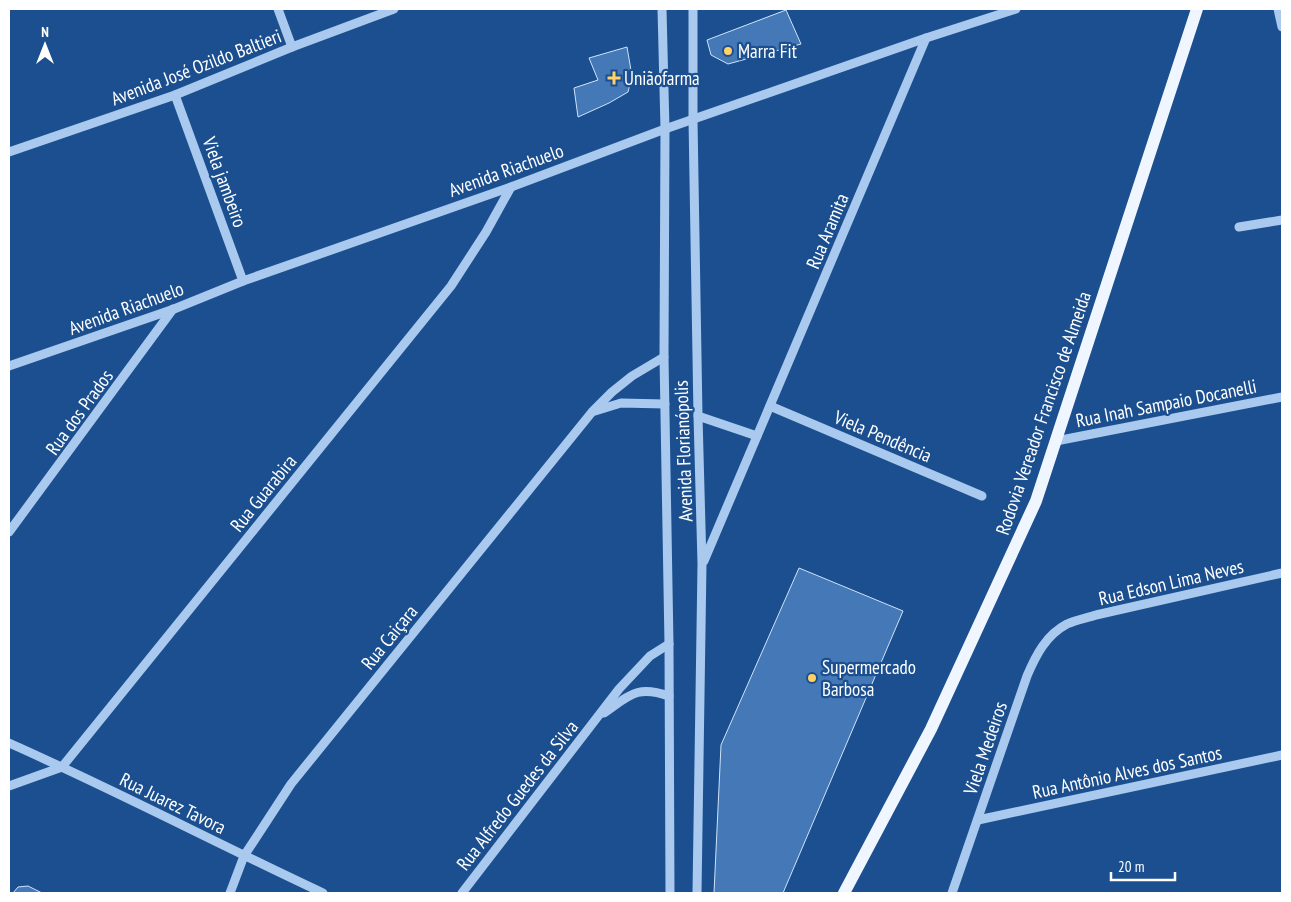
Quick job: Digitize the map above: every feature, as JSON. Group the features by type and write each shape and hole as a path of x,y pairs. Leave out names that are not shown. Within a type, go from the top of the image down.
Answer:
{"main road":[{"name":"Rodovia Vereador Francisco de Almeida","path":"844,893 935,720 1036,501 1196,9"}],"street":[{"path":"278,9 292,47"},
{"name":"Avenida José Ozildo Baltieri","path":"9,152 176,95 292,47 394,9"},
{"name":"Avenida Florianópolis","path":"662,9 665,129 664,357 669,644 670,893"},
{"name":"Avenida Florianópolis","path":"693,9 693,120 702,564 697,893"},
{"name":"Avenida Riachuelo","path":"9,366 174,309 244,281 511,187 665,129 926,38 1016,9"},
{"path":"1278,9 1282,28"},
{"name":"Rua Aramita","path":"702,564 926,38"},
{"name":"Viela jambeiro","path":"176,95 244,281"},
{"name":"Rua Guarabira","path":"62,767 451,286 486,232 511,187"},
{"path":"1239,227 1282,220"},
{"name":"Rua dos Prados","path":"9,532 174,309"},
{"name":"Rua Caiçara","path":"230,893 244,856 291,784 592,412 632,376 664,357"},
{"name":"Rua Inah Sampaio Docanelli","path":"1056,441 1282,397"},
{"path":"592,412 621,403 665,404"},
{"name":"Viela Pendência","path":"770,406 982,496"},
{"path":"698,416 757,436"},
{"name":"Rua Edson Lima Neves","path":"1067,624 1096,615 1282,574"},
{"name":"Viela Medeiros","path":"952,893 1027,676 1038,653 1051,634 1067,624"},
{"name":"Rua Alfredo Guedes da Silva","path":"462,893 636,670 650,656 669,644"},
{"name":"Rua Alfredo Guedes da Silva","path":"598,717 634,693 645,690 656,691 669,696"},
{"name":"Rua Juarez Tavora","path":"9,743 323,893"},
{"name":"Rua Antônio Alves dos Santos","path":"978,820 1282,755"},
{"path":"9,786 62,767"}],"building":[{"path":"786,10 801,44 728,64 711,55 707,40"},
{"path":"627,47 632,76 628,92 578,117 574,88 598,80 589,58"},
{"name":"Supermercado Barbosa","path":"799,568 903,611 783,893 714,893 721,745"},
{"path":"28,886 42,893 13,893 18,887"}],"place":[{"name":"Marra Fit","path":"728,51"},
{"name":"Uniãofarma","path":"614,78"},
{"name":"Supermercado Barbosa","path":"812,678"}]}
